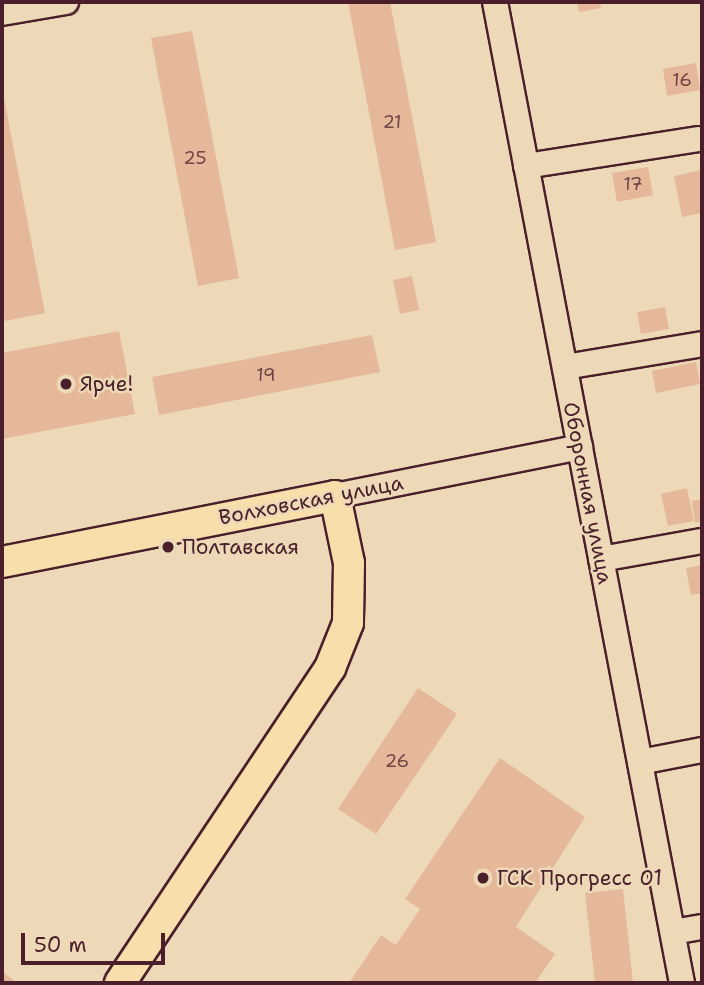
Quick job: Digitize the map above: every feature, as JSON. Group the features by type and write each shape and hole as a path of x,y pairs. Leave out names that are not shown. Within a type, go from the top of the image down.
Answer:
{"main road":[{"name":"Волховская улица","path":"2,562 335,496"},
{"path":"120,983 330,668 348,623 349,563 335,496"}],"street":[{"path":"2,13 66,2"},
{"name":"Оборонная улица","path":"495,2 682,983"},
{"path":"526,166 698,139"},
{"path":"565,368 702,344"},
{"name":"Волховская улица","path":"335,496 580,447"},
{"path":"601,559 702,541"},
{"path":"640,762 702,750"},
{"path":"673,932 702,927"}],"building":[{"path":"348,2 390,2 436,242 395,250"},
{"path":"577,2 600,2 601,8 579,12"},
{"path":"192,31 239,278 198,286 151,38"},
{"path":"696,63 700,90 667,96 663,69"},
{"path":"3,93 45,313 5,321 2,306"},
{"path":"648,167 653,195 617,202 612,173"},
{"path":"702,170 702,213 682,217 674,176"},
{"path":"412,276 419,310 400,314 393,280"},
{"path":"665,307 669,329 641,334 637,312"},
{"name":"Ярче!","path":"119,331 135,414 2,439 2,353"},
{"path":"372,335 380,372 159,415 152,377"},
{"path":"696,362 700,384 656,393 652,371"},
{"path":"687,488 694,521 668,526 661,494"},
{"path":"702,499 702,521 695,523 692,501"},
{"path":"702,565 702,593 691,595 686,568"},
{"path":"418,688 457,714 376,834 338,809"},
{"name":"ГСК Прогресс 01","path":"500,758 585,817 516,927 555,954 535,983 349,983 381,935 396,945 420,909 405,899"},
{"path":"623,889 633,983 595,983 585,893"},
{"path":"2,972 18,983 2,983"}],"place":[{"name":"Ярче!","path":"66,384"},
{"name":"Полтавская","path":"168,547"},
{"name":"ГСК Прогресс 01","path":"483,878"}]}
